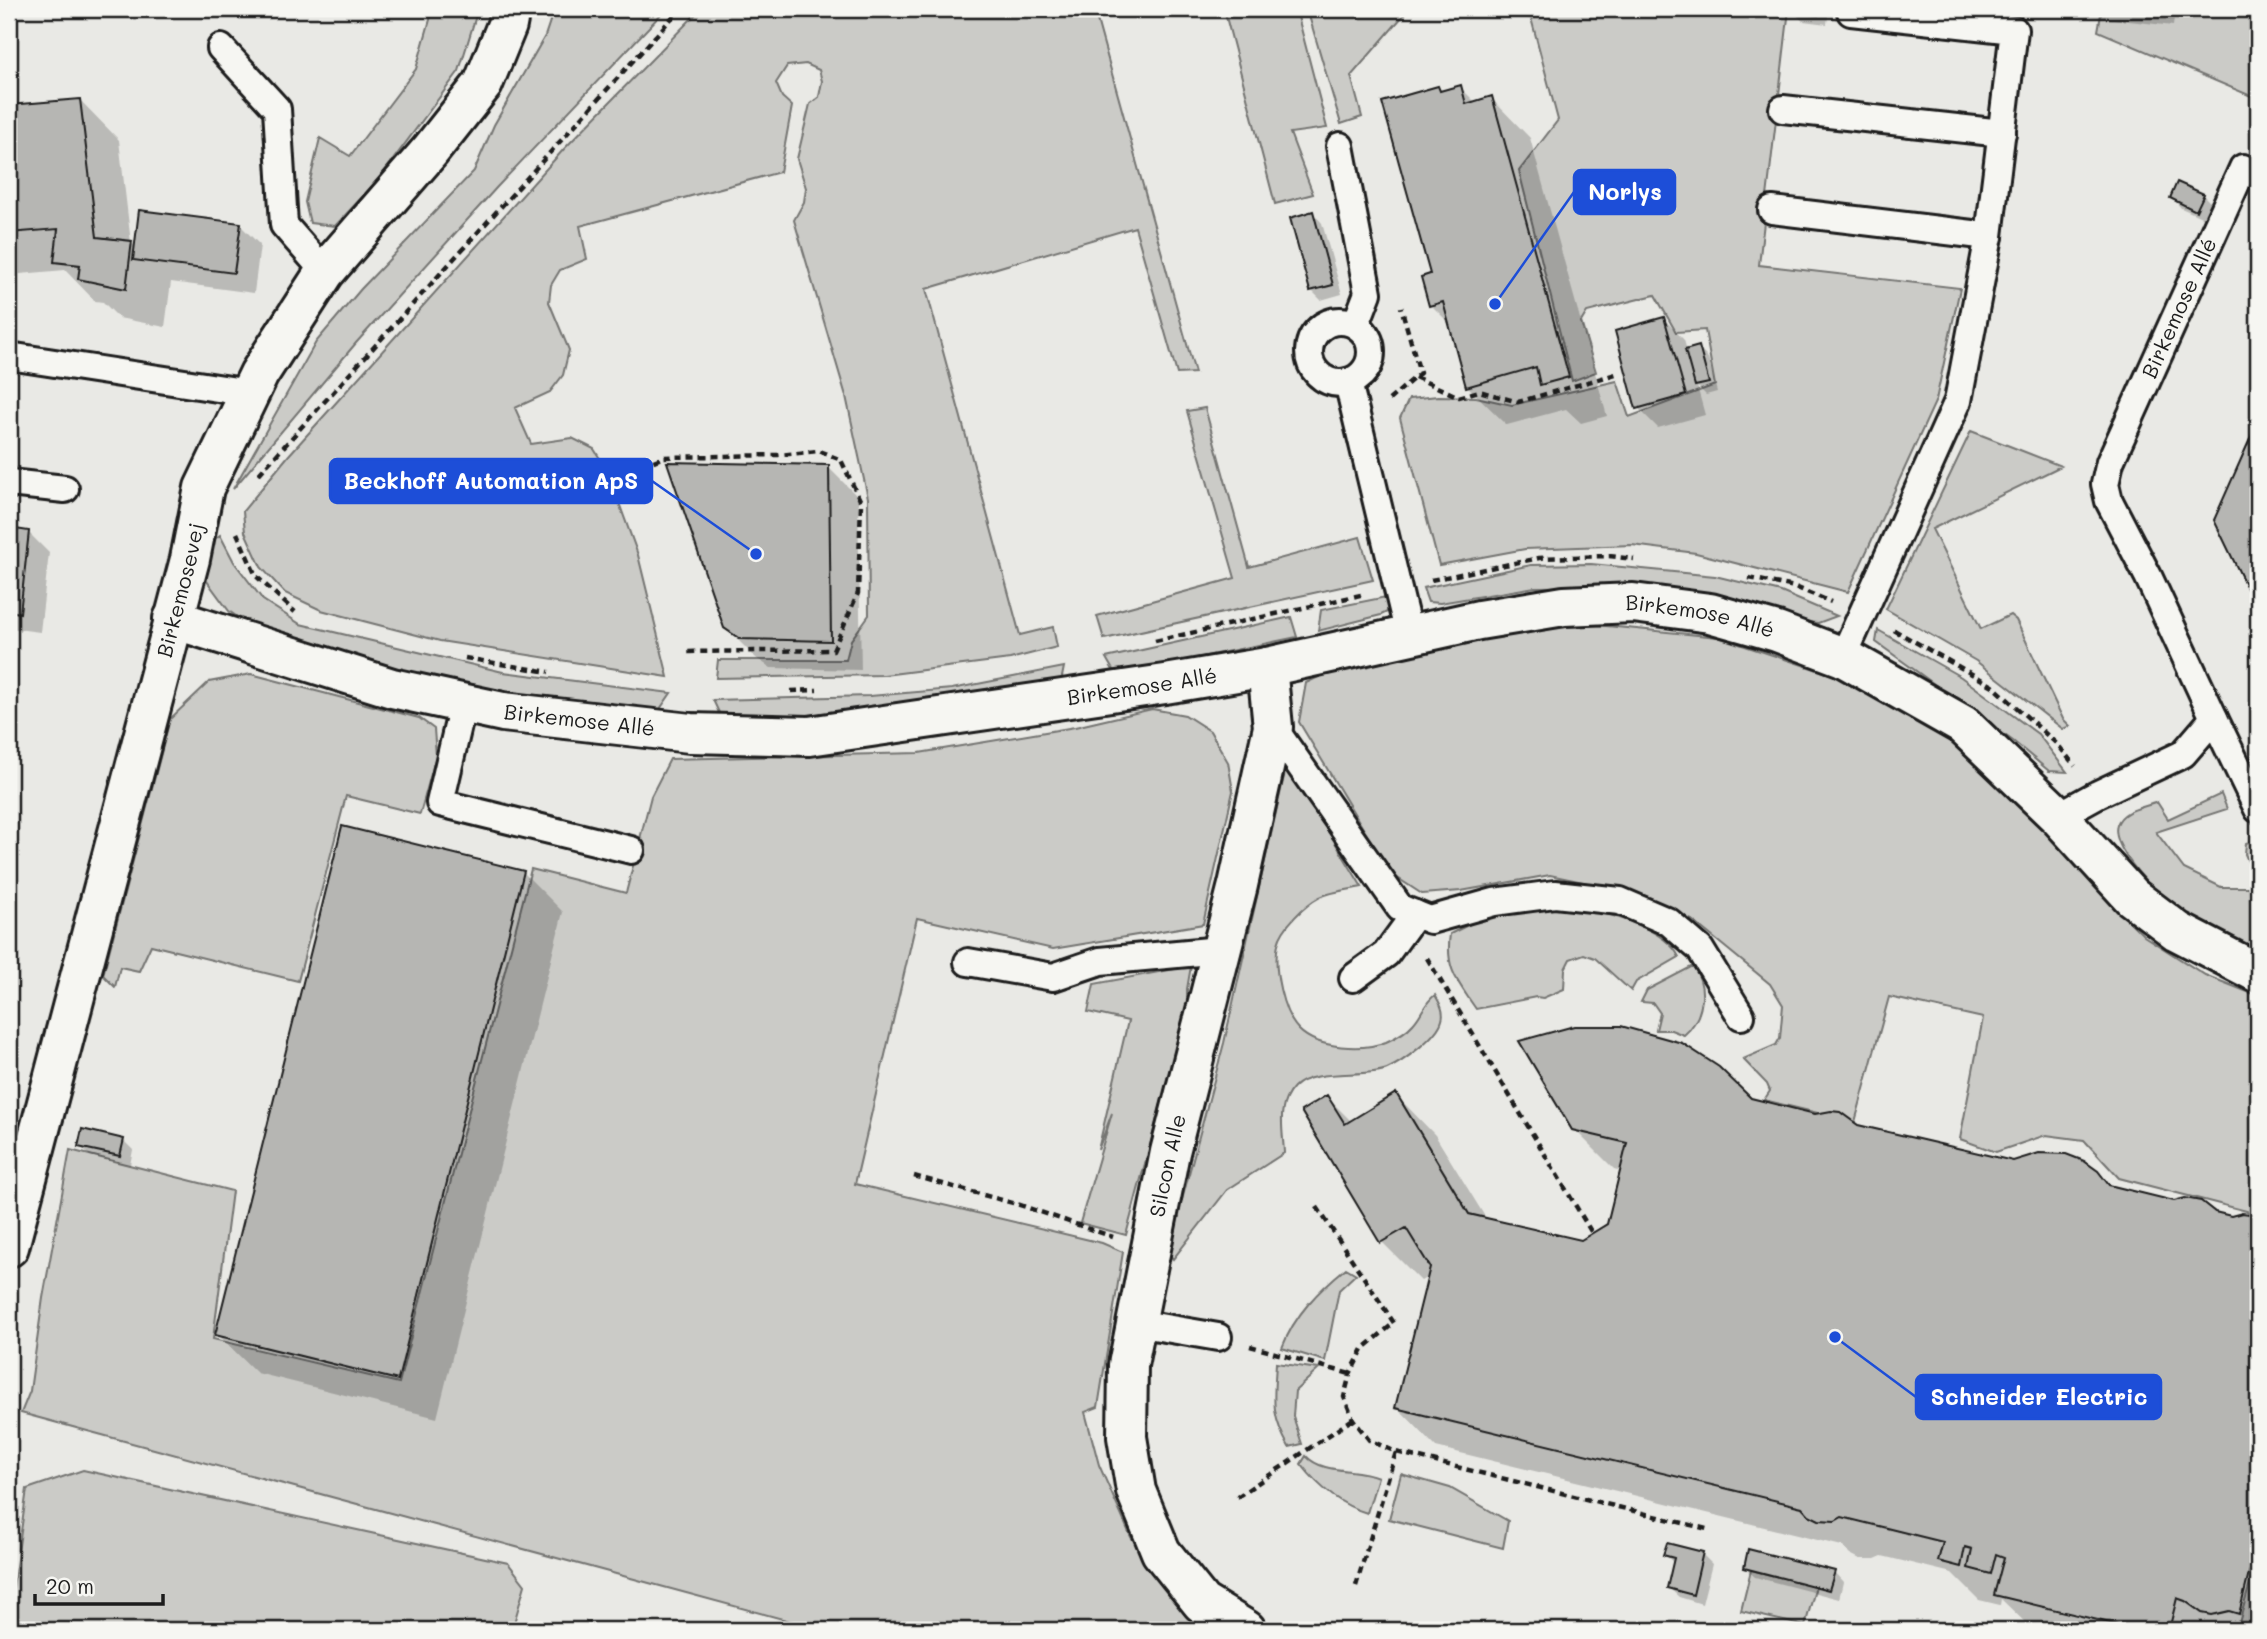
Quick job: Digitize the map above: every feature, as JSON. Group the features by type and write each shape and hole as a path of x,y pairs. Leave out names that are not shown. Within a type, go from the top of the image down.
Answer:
{"street":[{"name":"Birkemosevej","path":"9,1247 190,559 204,488 259,374 325,272 430,151 483,83 508,25 510,9"},
{"name":"Birkemose Allé","path":"173,620 391,688 503,712 690,733 809,736 1267,667 1479,620 1563,606 1633,603 1710,613 1777,632 1843,657 1963,725 2058,816 2132,897 2177,931 2258,974"},
{"name":"Silcon Alle","path":"1246,1630 1202,1603 1161,1552 1136,1491 1127,1437 1128,1365 1170,1152 1273,727 1267,667"}],"lane":[{"path":"1843,657 1958,401 1989,236 2014,30 1851,12"},
{"path":"221,48 277,109 284,225 325,272"},
{"path":"1783,109 2002,133"},
{"path":"1340,146 1368,293 1356,324"},
{"name":"Birkemose Allé","path":"2243,168 2110,461 2105,484 2109,501 2148,576 2258,809"},
{"path":"1772,210 1989,236"},
{"path":"1335,320 1356,324 1366,334 1371,348 1369,363 1361,375 1348,382 1334,383 1321,378 1312,368 1307,348 1317,329 1335,320"},
{"path":"9,356 250,393"},
{"path":"1348,382 1409,635"},
{"path":"9,483 65,489"},
{"path":"463,704 440,803 631,850"},
{"path":"2058,816 2183,754 2214,718"},
{"path":"1273,727 1400,908 1411,919 1430,920 1493,902 1555,894 1619,901 1669,922 1700,949 1741,1016"},
{"path":"1353,978 1386,954 1411,919"},
{"path":"968,962 1053,977 1100,961 1221,950"},
{"path":"1136,1322 1217,1337"}],"path":[{"path":"255,479 680,9"},
{"path":"1368,293 1399,301 1420,373 1386,403"},
{"path":"1415,377 1459,397 1479,391 1518,402 1616,374"},
{"path":"631,470 664,457 778,455 819,451 841,460 861,502 858,593 833,650 686,652"},
{"path":"237,532 256,576 295,612 307,616"},
{"path":"1147,642 1539,558 1609,556 1635,559"},
{"path":"1432,566 1435,579"},
{"path":"1741,576 1795,587 1862,616 1903,634 1993,686 2058,745 2098,794"},
{"path":"458,657 550,673"},
{"path":"790,691 830,689"},
{"path":"1411,919 1592,1233"},
{"path":"914,1176 1020,1205 1080,1227 1151,1248"},
{"path":"1317,1207 1394,1323 1363,1349 1350,1374 1344,1397 1353,1419 1369,1440 1396,1452 1707,1529"},
{"path":"1217,1337 1350,1374"},
{"path":"1237,1497 1353,1419"},
{"path":"1356,1586 1396,1452"}],"shaded area":[{"path":"433,9 478,9 459,71 378,180 335,226 310,223 305,202 320,138 350,156 416,69"},
{"path":"554,9 666,9 497,187 356,343 233,489 316,342 361,289 474,171 494,125 545,36"},
{"path":"698,9 1094,9 1195,373 1177,374 1135,227 926,289 1020,635 1053,627 1057,647 1010,659 884,675 716,678 718,660 846,660 851,640 869,615 868,498 846,396 794,220 804,202 806,188 797,159 810,104 819,97 822,81 819,70 806,64 787,66 776,83 782,97 792,106 780,172 580,226 587,259 560,270 551,285 549,302 569,350 563,375 550,392 515,408 531,444 572,438 594,449 607,470 638,555 668,677 440,641 321,610 285,593 261,567 245,532 243,511 289,455 564,149"},
{"path":"1224,9 1296,9 1327,128 1290,133 1313,194 1275,204"},
{"path":"1307,9 1409,9 1351,76 1362,117 1341,124"},
{"path":"1497,9 1789,9 1759,265 1960,288 1936,400 1848,592 1696,553 1632,545 1525,549 1439,565 1400,418 1409,399 1438,396 1476,397 1512,405 1617,381 1629,417 1715,385 1705,330 1676,332 1655,295 1587,312 1581,322 1596,372 1572,381 1519,171 1558,120 1531,18"},
{"path":"2102,9 2258,9 2258,99 2098,31"},
{"path":"1205,408 1249,567 1360,537 1373,580 1104,639 1097,616 1235,578 1187,411"},
{"path":"1971,431 2061,466 1932,529 1981,629 2010,615 2016,620 2063,719 2070,726 2063,729 1976,661 1886,609"},
{"path":"220,535 234,562 263,600 300,624 503,672 671,693 660,709 555,703 448,683 264,636 229,611 207,581 204,554 206,545"},
{"path":"1591,564 1715,576 1781,592 1837,616 1818,623 1806,622 1747,602 1645,586 1535,587 1440,603 1428,602 1423,588 1531,565"},
{"path":"1391,596 1387,612 1381,615 1318,631 1321,610"},
{"path":"1291,617 1297,637 1130,672 1113,670 1106,658"},
{"path":"1596,625 1718,637 1842,678 1950,741 2032,815 2103,895 2144,936 2205,975 2258,996 2258,1214 2119,1178 2084,1140 2046,1135 1996,1152 1960,1139 1983,1018 1889,997 1855,1122 1764,1100 1770,1091 1767,1084 1743,1059 1776,1045 1780,1038 1783,1005 1770,984 1692,920 1635,893 1550,875 1461,891 1422,894 1390,873 1299,722 1306,683 1337,668 1524,630"},
{"path":"1878,630 1961,677 2038,734 2067,772 2049,771 2013,741 1876,642"},
{"path":"1064,667 1060,687 932,710 721,717 713,700 870,696 952,689"},
{"path":"251,674 419,718 434,729 436,756 420,814 346,796 298,981 151,945 139,971 120,967 115,987 103,975 170,719 209,682"},
{"path":"1152,709 1185,715 1210,731 1228,762 1233,791 1203,924 1053,949 917,918 855,1184 1102,1243 1123,1252 1098,1407 1085,1412 1099,1465 1131,1537 1174,1595 1216,1630 823,1630 21,1413 30,1391 43,1298 70,1150 232,1191 213,1339 399,1383 531,869 626,893 651,796 670,759 919,753 1075,727"},
{"path":"1287,763 1362,887 1320,897 1295,917 1280,937 1277,954 1278,977 1284,1002 1293,1022 1299,1030 1317,1041 1329,1045 1365,1047 1386,1042 1401,1034 1410,1027 1435,995 1443,1017 1434,1033 1419,1048 1387,1069 1313,1077 1294,1087 1288,1094 1283,1110 1284,1153 1227,1190 1173,1259 1168,1252 1224,1043"},
{"path":"2221,794 2227,809 2156,832 2184,869 2221,887 2258,887 2258,960 2223,947 2175,910 2139,873 2118,839 2117,825 2124,816 2134,810 2157,802 2168,819"},
{"path":"2252,841 2258,848 2258,885 2245,854 2246,843"},
{"path":"1534,908 1584,909 1623,919 1663,938 1679,957 1636,982 1631,991 1595,958 1584,954 1570,959 1565,969 1564,989 1543,998 1536,997 1476,1009 1451,966 1450,934 1476,921"},
{"path":"1191,966 1187,1006 1126,1235 1080,1223 1112,1113 1098,1150 1128,1021 1088,1012 1094,984"},
{"path":"1693,966 1701,983 1702,993 1696,1020 1684,1035 1671,1030 1656,1030 1660,1013 1653,1003 1641,1002 1647,990"},
{"path":"1346,1268 1356,1274 1339,1290 1325,1361 1282,1348 1309,1303"},
{"path":"1276,1363 1319,1369 1295,1391 1293,1416 1302,1444 1289,1447 1276,1416"},
{"path":"1306,1456 1322,1466 1378,1477 1367,1513 1339,1500 1322,1487 1301,1464"},
{"path":"83,1470 508,1563 525,1585 512,1630 9,1630 27,1489"},
{"path":"1401,1474 1450,1488 1508,1521 1503,1548 1389,1519"},
{"path":"2258,1555 2258,1630 2237,1630"},
{"path":"1751,1570 1816,1586 1805,1626 1741,1611"}],"building":[{"path":"1792,9 1818,9 1818,15 1791,12"},
{"path":"1461,85 1466,104 1492,96 1569,377 1540,385 1536,367 1466,387 1443,302 1429,306 1421,277 1430,274 1382,102 1438,86 1440,91"},
{"path":"80,99 97,237 132,241 126,289 78,279 80,265 54,262 58,229 9,233 9,105"},
{"path":"2177,182 2204,194 2196,211 2170,198"},
{"path":"139,210 241,223 234,273 133,260"},
{"path":"1313,211 1333,285 1310,291 1290,218"},
{"path":"1664,317 1686,395 1636,409 1615,331"},
{"path":"1699,346 1709,383 1695,386 1685,350"},
{"path":"2258,421 2258,611 2214,520"},
{"path":"667,462 829,465 831,641 740,639 724,628"},
{"path":"9,528 29,531 20,613 9,611"},
{"path":"342,826 524,871 398,1380 215,1335"},
{"path":"1574,1026 1621,1026 1682,1043 1719,1067 1751,1098 1815,1114 1840,1112 1858,1125 2013,1161 2039,1153 2066,1154 2084,1161 2098,1171 2109,1185 2174,1201 2185,1198 2201,1201 2215,1212 2231,1216 2242,1213 2258,1215 2258,1537 2239,1614 2229,1611 2212,1615 2202,1613 2177,1598 2169,1630 2139,1630 1994,1595 2004,1557 1996,1554 1991,1574 1968,1568 1972,1549 1965,1547 1961,1567 1938,1561 1943,1542 1842,1517 1835,1521 1819,1520 1809,1515 1802,1507 1395,1408 1430,1267 1406,1228 1380,1243 1301,1111 1327,1095 1345,1124 1396,1093 1469,1214 1581,1240 1607,1224 1627,1143 1572,1130 1519,1041"},
{"path":"82,1129 124,1139 120,1156 78,1147"},
{"path":"1667,1543 1703,1552 1693,1595 1667,1588 1674,1558 1663,1555"},
{"path":"1748,1549 1835,1571 1829,1590 1744,1568"}],"place":[{"name":"Norlys","path":"1495,304"},
{"name":"Beckhoff Automation ApS","path":"756,554"},
{"name":"Schneider Electric","path":"1835,1337"}]}
